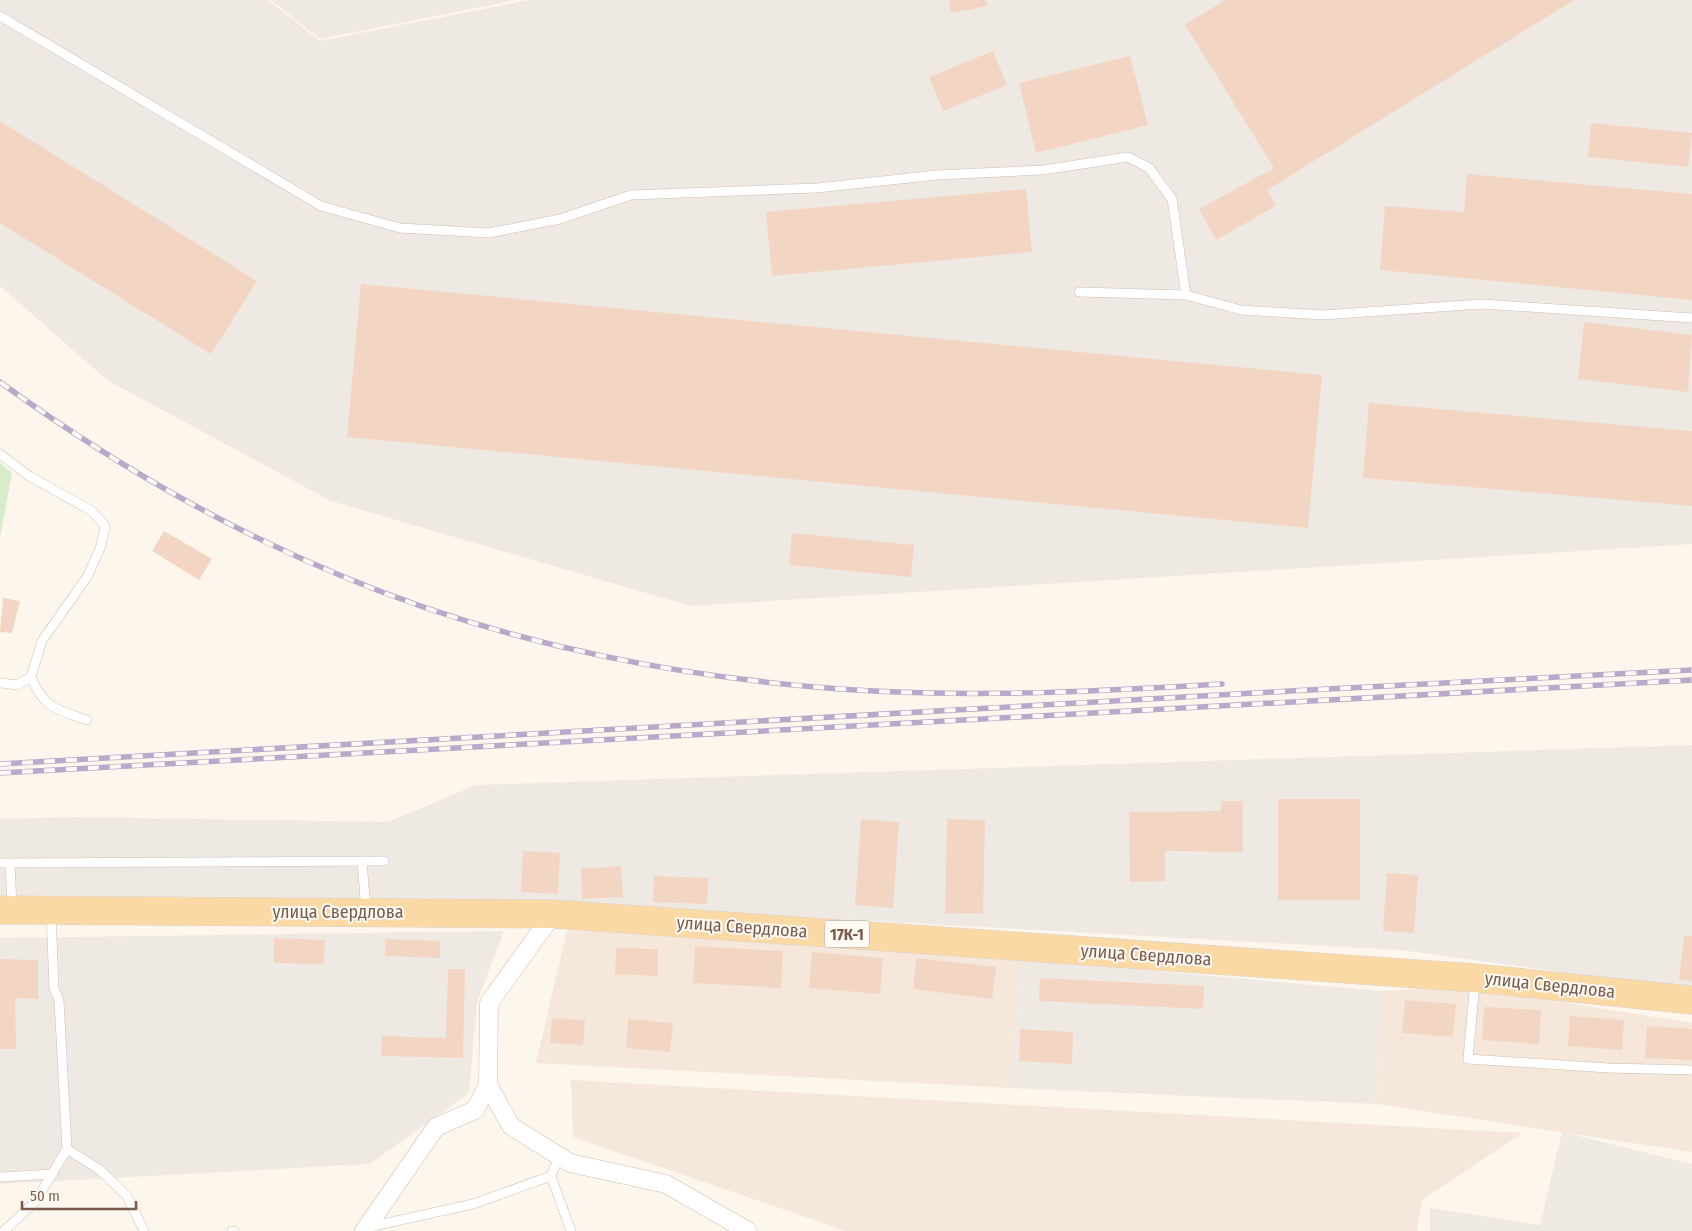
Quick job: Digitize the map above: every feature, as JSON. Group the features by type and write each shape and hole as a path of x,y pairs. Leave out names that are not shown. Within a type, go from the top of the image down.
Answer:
{"main road":[{"name":"улица Свердлова","path":"6,910 553,914 1476,978 1692,1000"}],"street":[{"path":"365,1230 436,1127 475,1110 488,1085 489,1003 553,914"},
{"path":"488,1085 511,1126 559,1157 570,1163 666,1184 748,1231"}],"lane":[{"path":"0,16 321,206 400,228 488,233 560,219 631,195 818,188 937,175 1043,170 1128,157 1149,168 1172,199 1186,295"},
{"path":"1079,292 1186,295 1241,310 1323,315 1482,304 1692,318"},
{"path":"0,454 29,476 92,511 106,526 101,546 87,577 42,641 32,677 37,691 48,706 87,720"},
{"path":"0,683 18,685 32,677"},
{"path":"362,861 366,913"},
{"path":"0,863 384,861"},
{"path":"6,910 10,863"},
{"path":"4,1231 35,1202 67,1149 59,1000 54,988 51,910"},
{"path":"1476,978 1468,1059 1608,1068 1692,1070"},
{"path":"67,1149 100,1170 127,1196 144,1231"},
{"path":"559,1157 551,1176 571,1231"},
{"path":"0,1176 52,1174"},
{"path":"365,1230 473,1204 551,1176"}],"shaded area":[{"path":"0,0 268,0 320,41 529,0 1692,0 1692,544 691,606 331,501 107,380 0,286"},
{"path":"271,0 516,0 320,39"},
{"path":"1692,745 1692,990 1401,950 475,899 0,900 0,819 75,817 388,822 476,785"},
{"path":"567,930 1021,959 1010,1088 536,1063"},
{"path":"504,931 477,1002 469,1093 370,1164 0,1184 0,938"},
{"path":"1021,959 1381,991 1377,1104 1010,1088"},
{"path":"1461,986 1692,1023 1692,1152 1377,1104 1381,991"},
{"path":"571,1080 1522,1133 1422,1200 1417,1231 846,1231 573,1137"},
{"path":"1562,1132 1692,1164 1692,1231 1430,1231 1430,1208 1540,1225"}],"green space":[{"path":"0,463 12,473 0,538"}],"building":[{"path":"949,0 986,0 987,6 951,13"},
{"path":"1225,0 1574,0 1267,190 1276,206 1216,240 1199,209 1274,168 1185,25"},
{"path":"993,51 1007,85 943,111 929,77"},
{"path":"1130,56 1148,125 1036,153 1019,83"},
{"path":"0,121 257,281 211,354 0,223"},
{"path":"1591,123 1692,133 1688,167 1588,157"},
{"path":"1467,174 1692,194 1692,300 1380,270 1385,206 1464,212"},
{"path":"1026,189 1032,252 772,276 766,212"},
{"path":"361,284 1322,375 1308,528 347,437"},
{"path":"1584,322 1692,335 1688,392 1578,379"},
{"path":"1369,403 1692,431 1692,506 1363,478"},
{"path":"164,531 212,559 199,580 152,551"},
{"path":"792,533 914,545 911,577 789,565"},
{"path":"3,598 20,601 12,633 0,632"},
{"path":"1278,799 1360,799 1360,900 1278,900"},
{"path":"1221,801 1243,801 1243,852 1165,851 1165,881 1130,882 1129,812 1221,811"},
{"path":"861,819 899,822 893,908 855,905"},
{"path":"947,819 985,820 983,914 945,913"},
{"path":"523,851 560,853 558,894 521,892"},
{"path":"621,866 623,897 582,899 581,869"},
{"path":"1387,873 1418,875 1414,933 1383,931"},
{"path":"654,876 708,878 707,904 653,902"},
{"path":"1684,936 1692,936 1692,981 1679,979"},
{"path":"274,938 325,940 324,964 274,963"},
{"path":"385,939 440,941 440,958 385,956"},
{"path":"695,946 783,951 781,988 693,983"},
{"path":"616,948 658,949 658,976 615,974"},
{"path":"812,952 883,958 880,994 809,988"},
{"path":"916,958 996,967 992,999 913,989"},
{"path":"0,959 38,960 38,999 15,998 16,1049 0,1049"},
{"path":"448,969 465,969 463,1058 381,1056 382,1036 446,1038"},
{"path":"1040,978 1204,986 1203,1009 1039,1001"},
{"path":"1405,1000 1456,1004 1453,1037 1402,1033"},
{"path":"1484,1007 1541,1010 1539,1044 1482,1040"},
{"path":"1570,1016 1624,1020 1622,1050 1568,1046"},
{"path":"552,1018 585,1020 583,1045 550,1043"},
{"path":"628,1019 673,1023 670,1052 626,1048"},
{"path":"1647,1026 1692,1029 1692,1060 1645,1058"},
{"path":"1020,1029 1073,1032 1072,1064 1019,1061"}],"railway":[{"path":"0,382 121,463 248,534 292,555 401,599 466,621 532,640 668,668 805,686 873,691 1004,693 1091,691 1222,684"},
{"path":"0,764 1692,670"},
{"path":"0,773 1692,680"}]}
